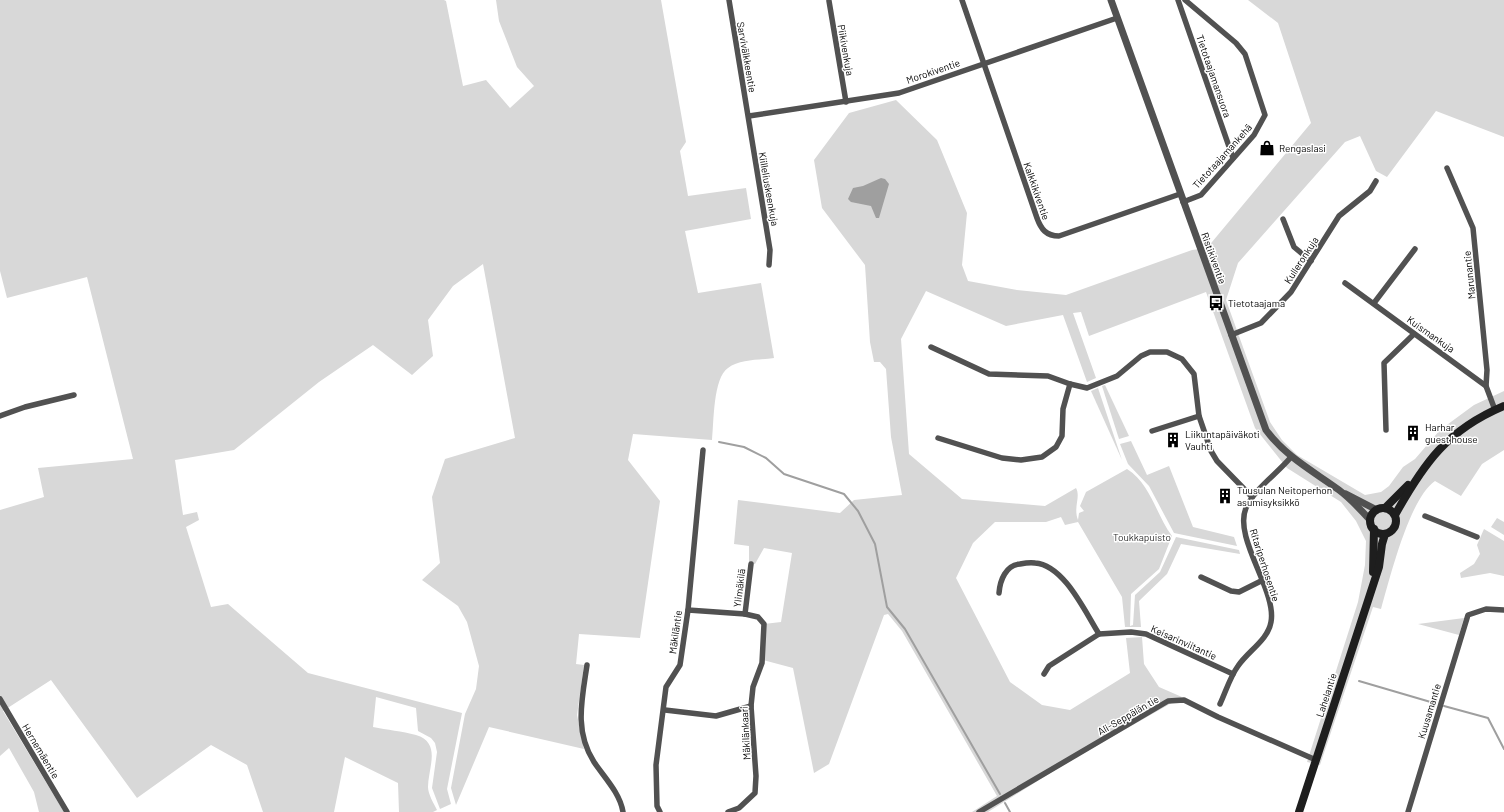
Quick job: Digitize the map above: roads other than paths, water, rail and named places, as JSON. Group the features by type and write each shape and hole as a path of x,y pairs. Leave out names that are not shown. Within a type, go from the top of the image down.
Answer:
{"main road":[{"path":"1418,475 1381,509 1372,514 1370,520 1374,529 1379,533 1385,534 1395,527 1395,515 1418,475 1435,453 1456,433 1477,418 1504,406"},
{"path":"1381,509 1391,510 1395,515"},
{"name":"Lahelantie","path":"1372,585 1374,529"},
{"name":"Lahelantie","path":"1299,812 1379,567 1385,534"}],"street":[{"name":"Sarvivälkkeentie","path":"729,0 749,116"},
{"path":"962,0 984,64"},
{"name":"Ristikiventie","path":"1111,0 1266,430 1290,458 1341,491 1381,509"},
{"name":"Tietotaajamansuora","path":"1178,0 1233,158"},
{"name":"Tietotaajamankehä","path":"1183,202 1201,195 1254,135 1266,115 1245,54 1236,43 1185,0"},
{"name":"Piikivenkuja","path":"829,1 846,102"},
{"name":"Morokiventie","path":"749,116 899,93 1118,18"},
{"name":"Kalkkikiventie","path":"984,64 1037,218 1045,233 1052,236 1059,236 1180,194"},
{"name":"Kiilleliuskeenkuja","path":"749,116 749,131 770,250 769,265"},
{"name":"Marunantie","path":"1447,168 1473,228 1487,370 1486,386"},
{"name":"Kulleronkuja","path":"1231,335 1261,323 1291,292 1312,261 1339,216 1370,191 1376,181"},
{"path":"1283,218 1294,247 1312,261"},
{"path":"1374,303 1415,249"},
{"name":"Kuismankuja","path":"1345,283 1486,386"},
{"path":"1386,430 1384,363 1414,334"},
{"path":"931,347 989,374 1048,376 1087,388 1117,376 1141,356 1150,352 1167,352 1182,359 1194,374 1199,416 1211,451 1217,461 1252,497"},
{"path":"938,438 1002,458 1021,460 1042,457 1056,447 1062,436 1063,410 1070,384"},
{"path":"1486,386 1495,410"},
{"path":"0,416 25,407 74,395"},
{"path":"1152,431 1199,416"},
{"name":"Mäkiläntie","path":"660,812 657,806 656,764 666,687 680,664 688,610 703,450"},
{"name":"Ritariperhosentie","path":"1220,704 1239,664 1261,640 1271,622 1270,605 1243,528 1245,509 1252,497 1290,458"},
{"name":"Ristikiventie","path":"1341,491 1370,520"},
{"path":"1425,516 1477,537"},
{"path":"999,593 1000,586 1008,567 1013,564 1035,563 1044,565 1059,574 1066,582 1099,634"},
{"name":"Ylimäkilä","path":"745,614 751,564"},
{"path":"1201,577 1231,591 1239,592 1261,581"},
{"name":"Kuusamantie","path":"1408,812 1468,616 1486,609 1504,610"},
{"name":"Mäkilänkaari","path":"688,610 745,614 758,617 764,624 762,663 753,687 751,706 756,776 755,793 740,810 728,812"},
{"name":"Keisarinviitantie","path":"1044,674 1050,666 1099,634 1131,632 1146,634 1233,674"},
{"path":"586,665 580,717 585,745 592,760 620,800 623,812"},
{"name":"Hernemäentie","path":"0,699 67,812"},
{"name":"Ali-Seppälän tie","path":"978,812 1168,701 1184,700 1218,717 1316,760"},
{"path":"664,710 716,716 751,706"}],"waterway":[{"path":"719,442 744,447 766,458 784,474 844,494 858,511 875,544 887,607 905,629 1000,794"},
{"path":"1359,681 1434,703"},
{"path":"1444,706 1488,718 1504,749"},
{"path":"1005,803 1010,812"}],"place":[{"name":"Rengaslasi","path":"1267,148"},
{"name":"Tietotaajama","path":"1216,303"},
{"name":"Harhar guest house","path":"1413,433"},
{"name":"Liikuntapäiväkoti Vauhti","path":"1173,440"},
{"name":"Tuusulan Neitoperhon asumisyksikkö","path":"1225,496"}],"park label":[{"name":"Toukkapuisto","path":"1142,537"}]}
